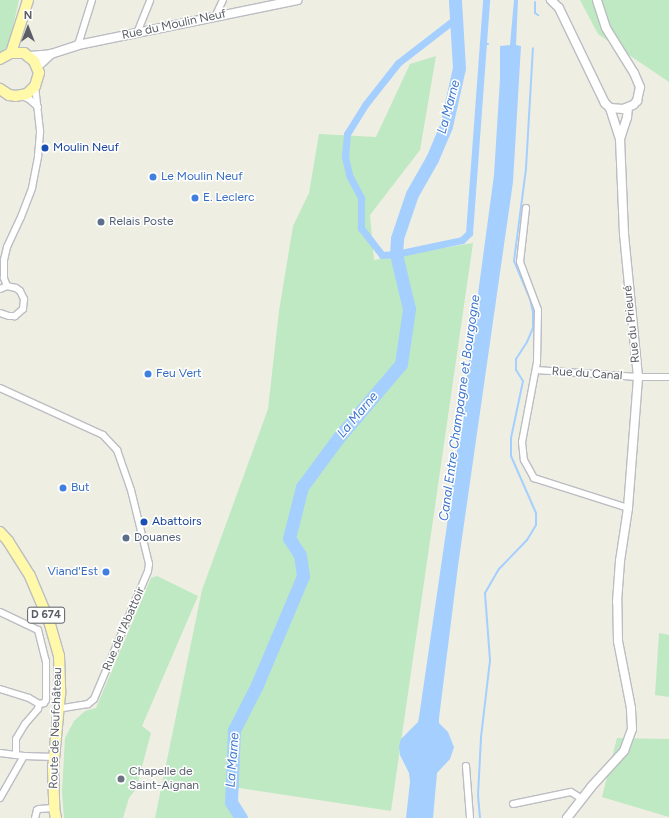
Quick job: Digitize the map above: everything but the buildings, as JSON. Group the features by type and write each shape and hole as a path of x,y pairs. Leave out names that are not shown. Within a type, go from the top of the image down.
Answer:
{"main road":[{"path":"0,60 11,53 21,26 28,0"},
{"path":"1,92 22,96 32,90 35,86 39,73 37,67 26,55 21,26"},
{"path":"11,53 26,55"},
{"name":"Route de Neufchâteau","path":"0,532 8,541 30,576 49,621 59,656 58,709 53,770 55,813"}],"street":[{"path":"78,45 92,0"},
{"path":"137,33 150,0"},
{"path":"215,17 223,0"},
{"name":"Rue du Moulin Neuf","path":"26,55 51,54 78,45 297,0"},
{"name":"Rue du Prieuré","path":"551,0 559,8 600,95 610,108 620,139 624,234 638,377 628,508 620,561 617,602 618,641 631,708 632,729 624,751 567,818"},
{"name":"Rue du Prieuré","path":"596,0 606,28 634,73 640,87 639,97 633,106 628,108 628,117 620,139"},
{"name":"Rue du Moulin Neuf","path":"37,67 51,54"},
{"path":"6,286 4,278 4,260 7,247 32,188 36,169 40,131 35,86"},
{"path":"22,96 29,99 38,108"},
{"path":"610,108 623,110 628,108"},
{"path":"526,208 520,262 538,310 536,370 522,442 524,460 534,478 628,508"},
{"path":"0,289 6,286 16,288 23,295 24,304 19,313 14,316 0,313"},
{"name":"Rue du Canal","path":"536,370 638,377 669,377"},
{"name":"Rue de l'Abattoir","path":"0,388 103,434 117,450 131,490 149,564 148,571 94,699 88,704 58,709"},
{"path":"0,612 38,630 46,661 46,700 44,703 39,704 29,698 0,689"},
{"path":"16,755 16,739 25,724 38,709 39,704"},
{"path":"0,753 24,756 55,757"},
{"path":"0,798 24,756"},
{"path":"466,766 470,818"},
{"path":"513,804 571,792 582,799"},
{"path":"35,818 39,808 55,813"}],"green space":[{"path":"0,0 19,0 9,44 0,54"},
{"path":"580,0 669,0 669,82 598,34"},
{"path":"436,56 420,150 370,215 374,260 473,243 391,811 232,787 236,818 155,818 202,590 268,409 279,311 293,226 309,193 319,134 376,137 410,64"},
{"path":"157,576 198,596 142,726 151,733 136,789 129,798 123,818 64,818 62,792 65,738 74,721 85,711 96,708 151,578"},
{"path":"659,633 669,635 669,697 655,695"},
{"path":"617,738 669,739 669,817 602,797"}],"water":[{"path":"514,0 518,0 516,45 521,46 513,182 458,566 439,718 439,723 448,732 454,747 450,759 437,773 433,818 406,818 410,782 409,773 400,755 399,746 401,739 418,722 419,717 446,532 494,175 500,79 500,46 510,45"}],"waterway":[{"name":"La Marne","path":"241,818 231,802 234,730 257,685 303,576 300,555 289,538 302,487 339,437 401,364 409,309 396,254 397,238 412,194 432,159 446,126 459,68 455,0"},
{"name":"La Marne","path":"455,19 398,63 365,105 347,134 345,157 349,175 361,198 361,228 382,255 396,254 462,240 469,233 486,0"},
{"path":"535,2 535,13 538,15"},
{"path":"481,44 488,44"},
{"path":"480,818 478,795 481,737 490,660 485,593 499,569 527,540 536,525 536,513 511,456 511,438 523,381 516,370 516,359 527,342 533,328 533,312 530,299 514,261 526,168 533,48"}],"place":[{"name":"Moulin Neuf","path":"45,148"},
{"name":"Le Moulin Neuf","path":"153,177"},
{"name":"E. Leclerc","path":"195,198"},
{"name":"Relais Poste","path":"101,222"},
{"name":"Feu Vert","path":"148,374"},
{"name":"But","path":"63,488"},
{"name":"Abattoirs","path":"144,522"},
{"name":"Douanes","path":"126,538"},
{"name":"Viand'Est","path":"106,572"},
{"name":"Chapelle de Saint-Aignan","path":"121,779"}],"water label":[{"name":"Canal Entre Champagne et Bourgogne","path":"460,408"}]}
